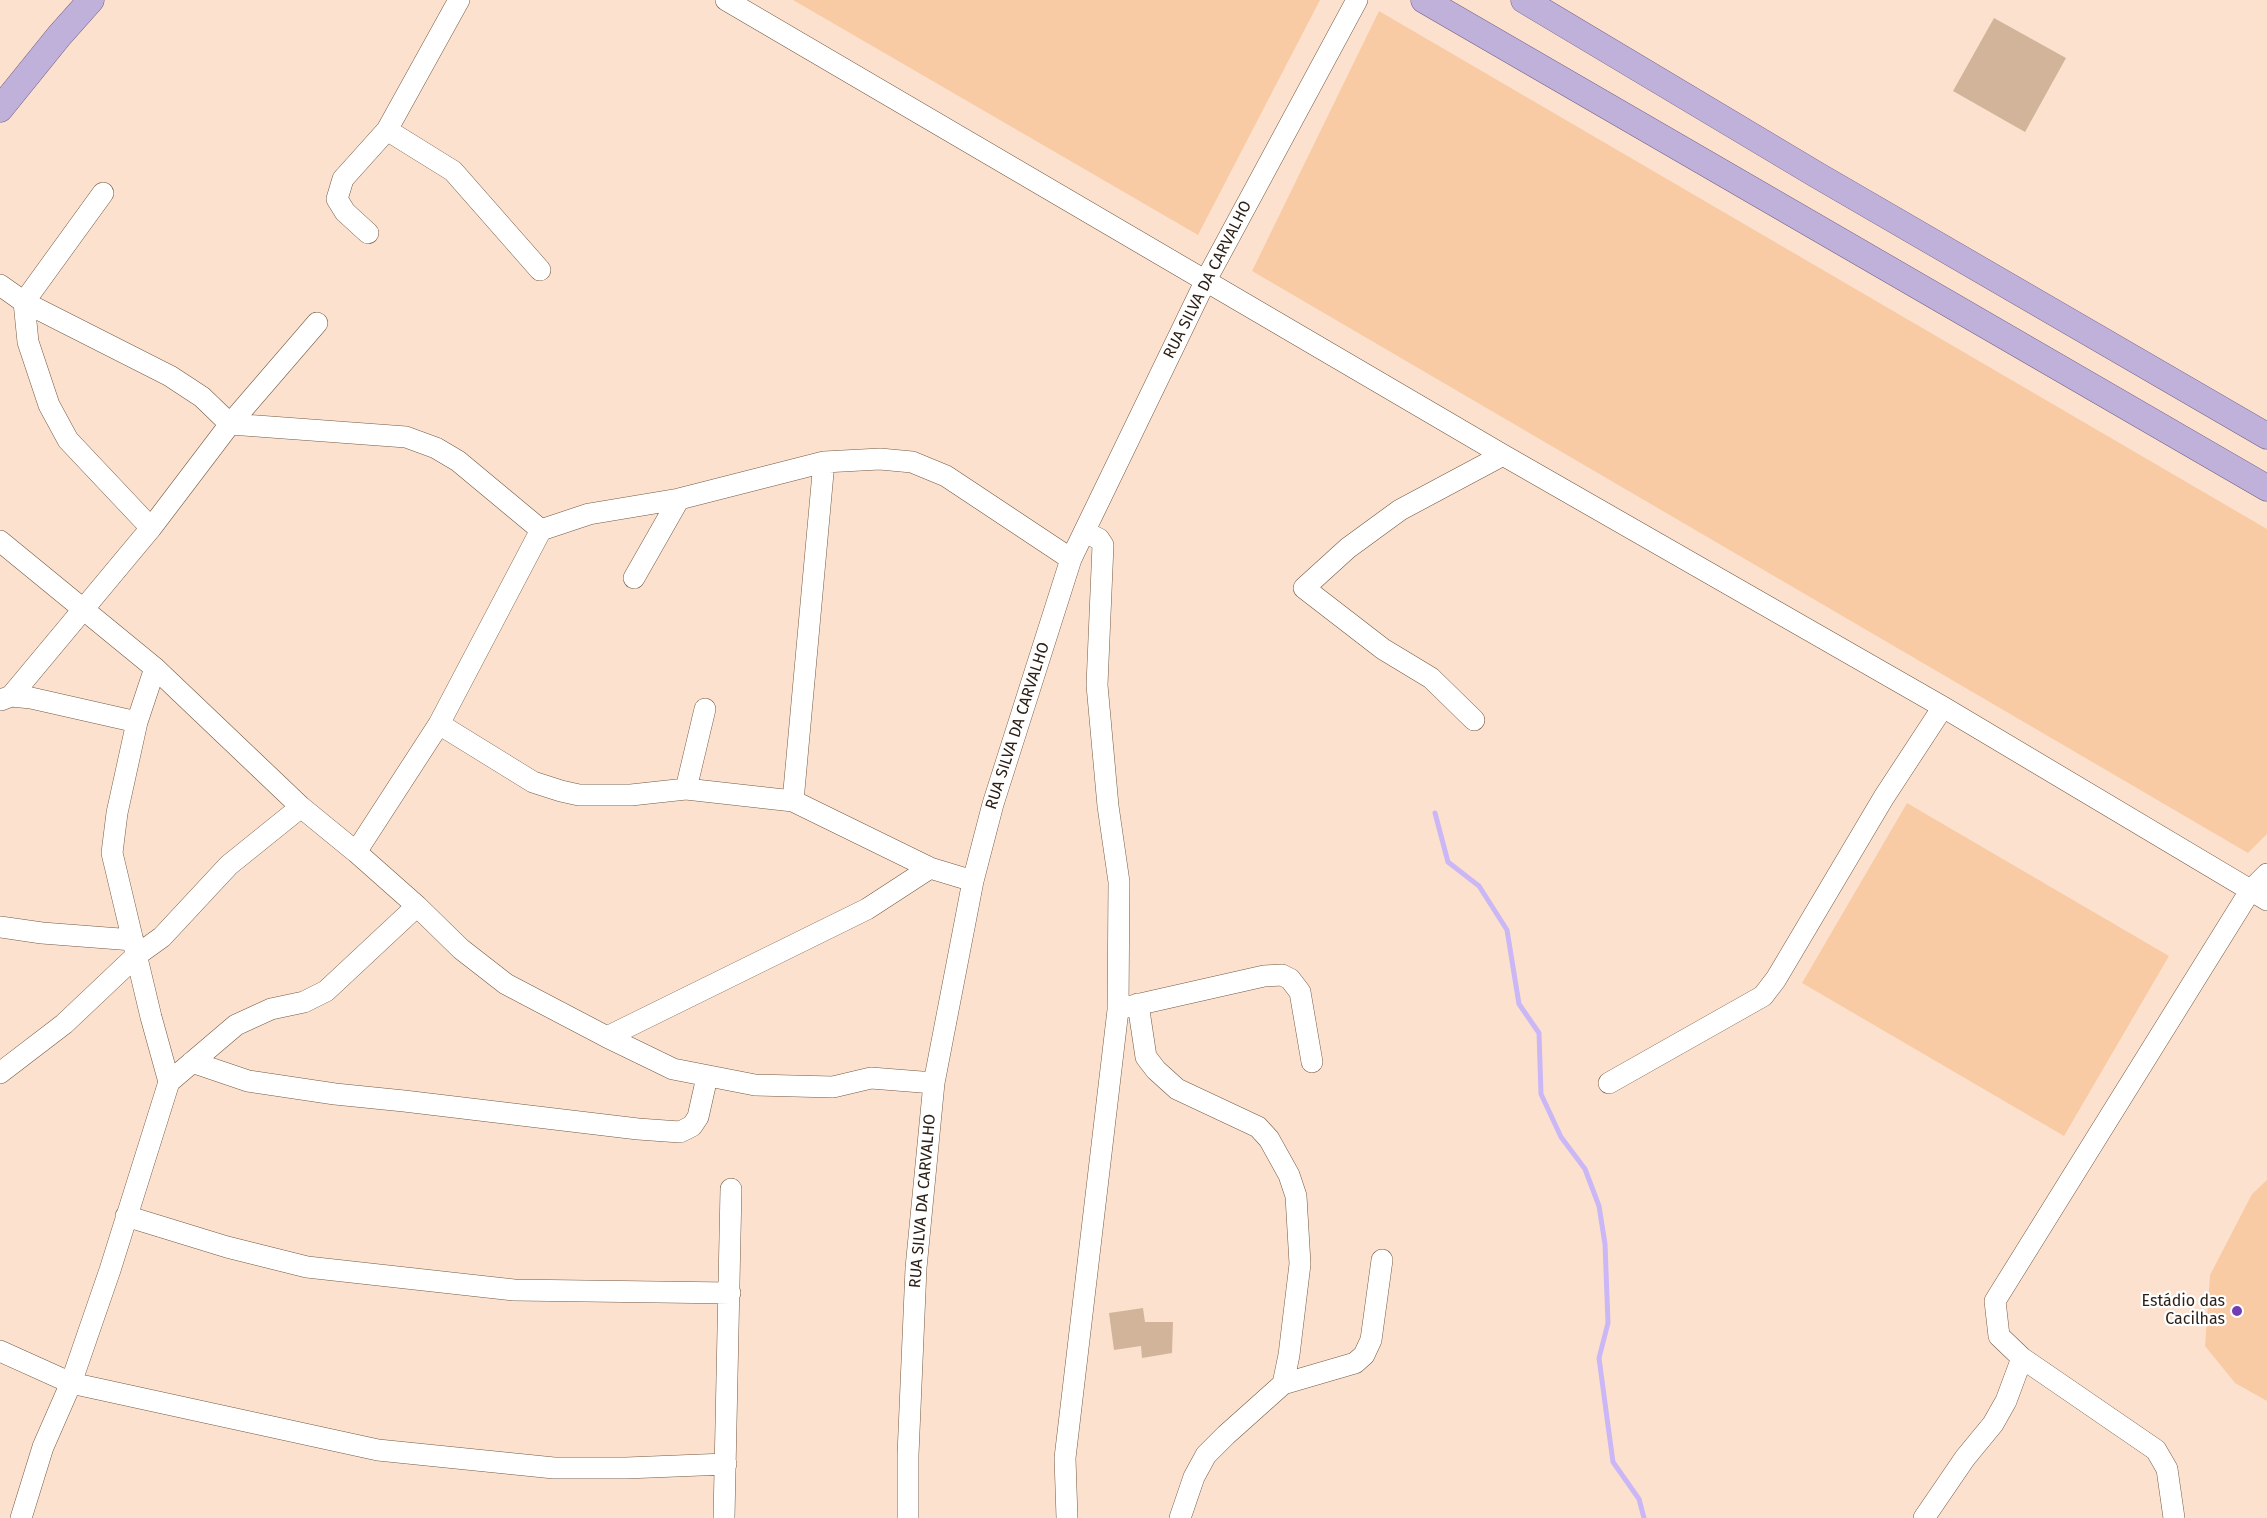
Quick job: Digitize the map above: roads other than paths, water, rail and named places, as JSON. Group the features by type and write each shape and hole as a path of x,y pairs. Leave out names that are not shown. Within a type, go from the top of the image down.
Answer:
{"main road":[{"path":"0,109 91,0"},
{"path":"1424,0 2267,488"},
{"path":"1524,0 1847,193 2267,436"}],"street":[{"path":"368,233 345,212 337,199 343,179 387,130 459,0"},
{"path":"726,0 1503,455 1943,707 2259,895"},
{"name":"RUA SILVA DA CARVALHO","path":"908,1518 908,1455 916,1268 934,1083 973,881 993,804 1071,559 1206,280 1357,0"},
{"path":"387,130 453,171 540,270"},
{"path":"102,193 24,302 28,342 49,405 68,440 151,528"},
{"path":"0,285 24,302 170,376 202,397 230,424 406,436 436,448 458,461 541,530"},
{"path":"5,698 151,528 230,424 317,323"},
{"path":"1474,720 1431,678 1383,649 1304,588 1348,548 1400,510 1503,455"},
{"path":"356,852 439,724 541,530 589,514 679,500 824,462 880,459 912,462 946,476 1071,559"},
{"path":"793,801 824,462"},
{"path":"634,578 679,500"},
{"path":"1067,1518 1065,1458 1118,1010 1119,882 1108,806 1097,685 1103,545 1099,539 1085,532"},
{"path":"0,541 155,668 301,807 417,906 460,949 506,984 673,1069 707,1077 755,1085 833,1087 871,1078 934,1083"},
{"path":"155,668 137,722 117,813 112,853 169,1082"},
{"path":"5,698 32,698 137,722"},
{"path":"1609,1083 1763,996 1776,979 1884,797 1943,707"},
{"path":"686,789 705,709"},
{"path":"439,724 533,782 579,795 631,795 686,789 793,801 930,868 973,881"},
{"path":"0,1074 64,1024 135,947 162,937 229,865 301,807"},
{"path":"608,1037 867,909 930,868"},
{"path":"2174,1518 2167,1469 2156,1450 2022,1359 1999,1336 1995,1300 2259,895 2267,874"},
{"path":"21,1518 29,1486 71,1383 110,1270 169,1082 236,1025 271,1009 304,1002 326,991 417,906"},
{"path":"0,927 135,947"},
{"path":"1118,1010 1264,976 1282,975 1290,979 1300,992 1312,1062"},
{"path":"1138,1004 1146,1057 1156,1070 1177,1089 1258,1127 1269,1138 1288,1175 1296,1196 1300,1264 1289,1355 1283,1384"},
{"path":"192,1062 248,1081 335,1095 680,1132 692,1126 698,1118 707,1077"},
{"path":"724,1518 731,1190"},
{"path":"126,1216 226,1247 307,1267 514,1290 730,1293"},
{"path":"1180,1518 1194,1477 1206,1455 1283,1384 1355,1363 1364,1354 1371,1340 1382,1260"},
{"path":"0,1351 71,1383 254,1425 378,1450 554,1468 726,1464"},
{"path":"1924,1518 1965,1458 1993,1424 2006,1401 2022,1359"}],"waterway":[{"path":"1435,813 1448,862 1479,886 1507,930 1519,1004 1539,1033 1541,1094 1561,1137 1585,1169 1599,1206 1605,1244 1608,1323 1599,1358 1613,1462 1639,1499 1644,1518"}],"place":[{"name":"Estádio das Cacilhas","path":"2237,1311"}]}
